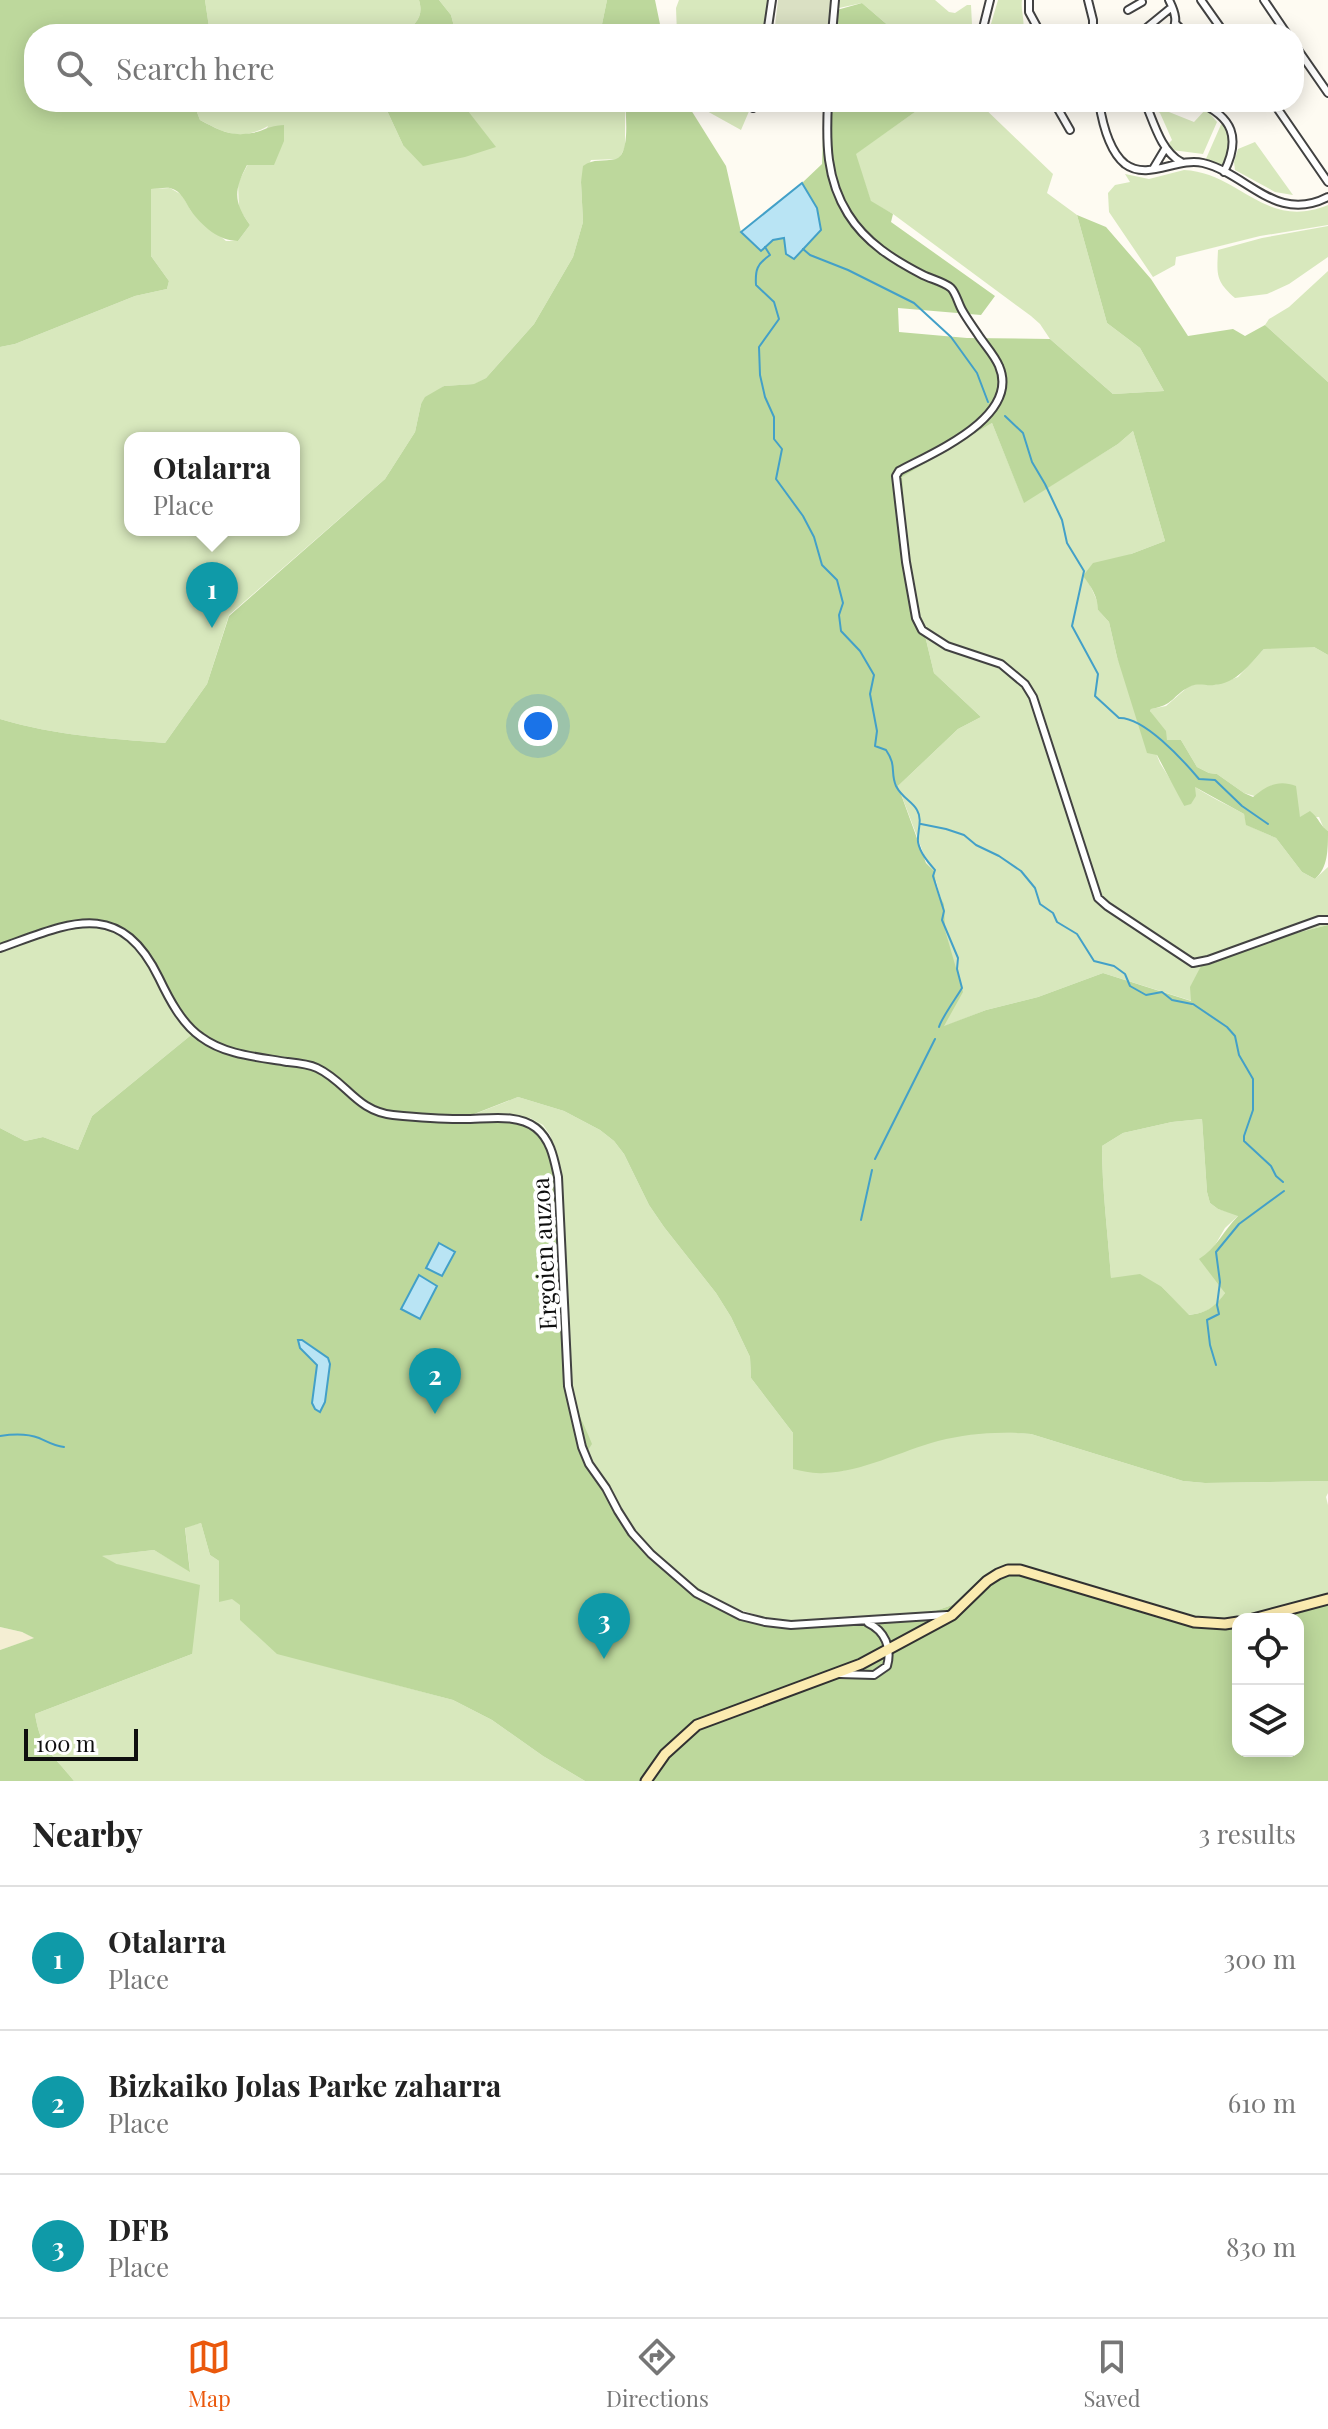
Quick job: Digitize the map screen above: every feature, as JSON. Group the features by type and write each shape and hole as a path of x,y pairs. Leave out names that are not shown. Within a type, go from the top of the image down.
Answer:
{"street":[{"path":"768,24 772,0"},
{"path":"833,24 835,0"},
{"path":"984,24 990,0"},
{"path":"1029,0 1029,12 1035,24"},
{"path":"1088,0 1093,24"},
{"path":"1201,0 1218,24"},
{"path":"1264,0 1280,24"},
{"path":"1128,10 1142,2"},
{"path":"1171,4 1175,23"},
{"path":"1149,24 1171,4"},
{"path":"1304,58 1328,93"},
{"path":"828,112 827,153 833,185 849,216 891,259 952,289 962,310 999,366 1000,395 993,411 982,422 932,455 899,471 896,476 906,562 916,618 922,630 947,646 1001,664 1025,684 1033,697 1098,898 1107,906 1193,963 1319,920 1328,920"},
{"path":"1060,112 1070,130"},
{"path":"1101,112 1118,157 1136,169 1153,169 1181,162 1202,163 1276,202 1303,204 1328,197"},
{"path":"1149,112 1165,149 1181,162"},
{"path":"1218,112 1231,131 1233,148 1224,172"},
{"path":"1280,112 1328,182"},
{"path":"1153,169 1165,149"},
{"name":"Ergoien auzoa","path":"0,948 58,927 99,923 118,929 146,952 167,995 185,1021 198,1036 213,1045 230,1051 314,1066 374,1111 459,1119 512,1119 525,1121 538,1129 550,1146 558,1177 568,1386 589,1464 632,1533 696,1593 741,1616 791,1625 952,1615"},
{"path":"646,1781 665,1754 697,1725 839,1674 952,1615 987,1581 1008,1570 1020,1570 1180,1618 1208,1624 1232,1622"},
{"path":"1276,1613 1328,1599"},
{"path":"839,1674 874,1675 887,1666 889,1649 879,1628 865,1622"}],"shaded area":[{"path":"0,1627 22,1632 35,1638 0,1650"}],"green space":[{"path":"0,0 205,0 209,24 24,24 24,112 197,112 200,120 219,130 244,134 284,125 284,141 274,165 247,165 243,174 237,196 250,225 238,241 224,238 206,227 174,189 151,189 151,256 169,281 167,289 135,296 15,344 0,347"},
{"path":"205,0 419,0 420,11 414,24 209,24"},
{"path":"419,0 439,0 451,15 453,24 414,24 420,11"},
{"path":"439,0 607,0 602,24 453,24 451,15"},
{"path":"607,0 655,0 660,24 602,24"},
{"path":"679,0 769,0 765,24 677,24"},
{"path":"778,0 831,0 828,24 775,24"},
{"path":"839,0 935,0 949,12 955,13 971,5 972,24 886,24 862,3 839,8"},
{"path":"998,0 1022,0 1023,24 991,24"},
{"path":"862,3 886,24 825,24 826,13"},
{"path":"197,112 388,112 403,145 471,117 468,112 625,112 625,147 619,159 591,160 581,182 583,222 573,257 534,324 486,378 475,384 444,386 421,404 415,432 385,479 229,615 207,684 165,743 62,733 0,719 0,347 15,344 135,296 167,289 169,281 151,256 150,189 170,188 182,195 191,211 226,241 238,241 250,225 239,209 238,183 268,126 241,134 218,129 200,120"},
{"path":"388,112 469,112 496,147 423,166 403,145"},
{"path":"625,112 692,112 726,166 741,232 777,238 790,233 817,208 802,183 822,164 824,112 915,112 856,154 871,201 893,214 891,222 995,296 981,315 898,308 899,332 967,338 1050,339 1113,394 1164,391 1140,348 1107,323 1077,215 1106,227 1151,279 1188,336 1233,329 1245,336 1265,325 1328,382 1328,655 1314,647 1264,649 1229,681 1192,686 1169,703 1150,711 1166,731 1167,740 1181,740 1197,767 1217,774 1244,793 1253,797 1273,785 1284,783 1296,786 1300,817 1310,811 1328,831 1325,864 1315,879 1302,872 1276,838 1246,825 1244,814 1195,787 1196,796 1191,804 1184,806 1157,755 1147,753 1109,622 1098,610 1094,592 1083,576 1093,563 1131,554 1165,541 1133,431 1118,444 1024,503 992,423 902,477 909,569 934,673 981,717 958,729 898,786 926,863 934,871 938,893 944,904 945,930 963,992 944,1026 1103,973 1191,1001 1190,987 1201,966 1284,936 1328,925 1328,1481 1183,1481 1031,1434 1007,1433 950,1438 838,1472 816,1473 793,1469 793,1433 751,1378 750,1357 731,1317 649,1205 624,1154 614,1141 564,1111 518,1097 469,1116 524,1116 540,1124 551,1141 559,1168 563,1204 569,1388 592,1444 588,1450 606,1488 637,1538 683,1579 731,1607 752,1615 796,1623 873,1619 935,1611 967,1596 986,1575 1016,1568 1201,1622 1232,1620 1232,1757 1304,1757 1304,1613 1260,1613 1328,1595 1328,1781 585,1781 492,1720 453,1700 277,1654 240,1620 240,1605 232,1599 219,1602 219,1561 210,1555 201,1523 185,1528 190,1572 154,1550 102,1556 117,1564 200,1585 192,1654 35,1714 44,1744 74,1781 0,1781 0,1650 34,1638 0,1627 0,1128 25,1141 43,1137 78,1150 92,1116 196,1031 171,1003 135,949 112,931 96,926 69,926 0,950 0,719 62,733 165,743 207,684 229,616 385,479 415,432 425,397 444,386 474,384 486,378 534,324 573,257 583,222 583,166 616,159 625,143","holes":["1202,1119 1210,1203 1238,1216 1199,1259 1225,1293 1209,1309 1189,1315 1162,1287 1140,1274 1111,1278 1102,1146 1123,1133"]},
{"path":"709,112 749,112 741,130"},
{"path":"915,112 988,112 1053,174 1047,193 1077,215 1107,323 1140,348 1164,391 1113,394 1050,339 1031,316 893,214 871,202 855,154"},
{"path":"1169,112 1194,122 1203,112 1209,112 1217,122 1203,154 1172,150 1169,143 1172,140 1160,113"},
{"path":"1223,120 1230,144 1223,168 1205,161"},
{"path":"1255,142 1293,195 1275,192 1235,170 1238,149"},
{"path":"1184,170 1222,180 1270,206 1287,211 1306,211 1328,205 1328,225 1260,236 1176,257 1175,265 1153,277 1109,212 1108,193 1115,185 1130,182 1125,174 1149,179"},
{"path":"1328,226 1328,257 1289,284 1267,294 1235,298 1221,282 1218,250"},
{"path":"1328,271 1328,382 1265,325"},
{"path":"992,423 1024,502 1118,444 1133,431 1165,541 1131,554 1090,585 1098,610 1109,622 1117,657 1160,763 1184,806 1194,786 1244,814 1247,825 1276,838 1302,872 1315,879 1328,867 1328,925 1284,936 1201,966 1192,1001 1103,973 943,1027 944,905 898,786 958,729 981,717 934,673 909,569 901,477"},
{"path":"1314,647 1328,655 1328,831 1319,817 1300,818 1297,808 1244,793 1217,774 1197,767 1181,740 1167,740 1150,711 1166,706 1189,686 1200,683 1215,685 1238,677 1264,649"},
{"path":"74,925 100,926 121,935 139,952 172,1003 196,1031 92,1116 78,1150 43,1137 25,1141 0,1128 0,950"},
{"path":"518,1097 564,1111 614,1141 624,1154 649,1205 731,1317 750,1357 751,1378 793,1433 842,1471 932,1442 998,1432 1031,1434 1183,1481 1328,1481 1328,1595 1260,1613 1232,1613 1232,1620 1226,1622 968,1596 935,1611 873,1619 796,1623 776,1621 731,1607 707,1594 683,1579 637,1538 606,1488 588,1450 568,1384 560,1179 550,1135 543,1125 530,1118 498,1114 467,1117"},
{"path":"1202,1119 1210,1203 1218,1209 1239,1215 1225,1228 1211,1252 1225,1293 1210,1309 1188,1315 1162,1287 1111,1278 1102,1146 1123,1133"},
{"path":"201,1523 210,1555 219,1561 219,1601 232,1598 241,1605 277,1653 453,1700 492,1720 585,1781 74,1781 44,1744 35,1714 192,1654 117,1564 100,1556 154,1550 190,1571 185,1527"}],"water":[{"path":"802,183 817,208 821,230 794,259 786,254 784,238 773,240 761,251 741,232"},
{"path":"439,1243 455,1252 442,1276 426,1268"},
{"path":"419,1275 437,1286 420,1319 401,1309"},
{"path":"298,1340 328,1358 330,1364 325,1402 320,1412 312,1403 317,1365 300,1348"}],"waterway":[{"path":"765,247 770,255 758,268 756,285 774,302 779,319 759,347 760,375 774,417 774,439 782,449 776,479 803,516 814,537 822,565 837,580 843,603 839,615 841,631 860,651 874,675 870,694 877,731 875,746 886,750 896,786 919,814 918,842 922,854 935,870 933,876 944,911 942,920 958,958 957,969 962,988 939,1027"},
{"path":"803,249 914,303 951,337 977,373 988,402"},
{"path":"1005,416 1023,433 1032,462 1062,520 1067,543 1084,571 1072,626 1098,674 1095,696 1119,718 1140,724 1151,732 1199,779 1215,780 1242,806 1268,824"},
{"path":"921,824 964,835 1021,871 1035,888 1040,904 1053,913 1057,922 1077,934 1094,961 1114,966 1125,974 1130,986 1146,995 1162,992 1172,1000 1192,1004"},
{"path":"1193,1004 1235,1036 1239,1055 1253,1079 1253,1110 1244,1141 1283,1182"},
{"path":"875,1159 935,1039"},
{"path":"861,1220 872,1170"},
{"path":"1216,1365 1207,1320 1219,1314 1220,1282 1216,1252 1239,1224 1284,1191"},
{"path":"0,1436 29,1435 64,1447"}],"place":[{"name":"Otalarra","path":"212,628"},
{"name":"Bizkaiko Jolas Parke zaharra","path":"435,1414"},
{"name":"DFB","path":"604,1659"}]}
